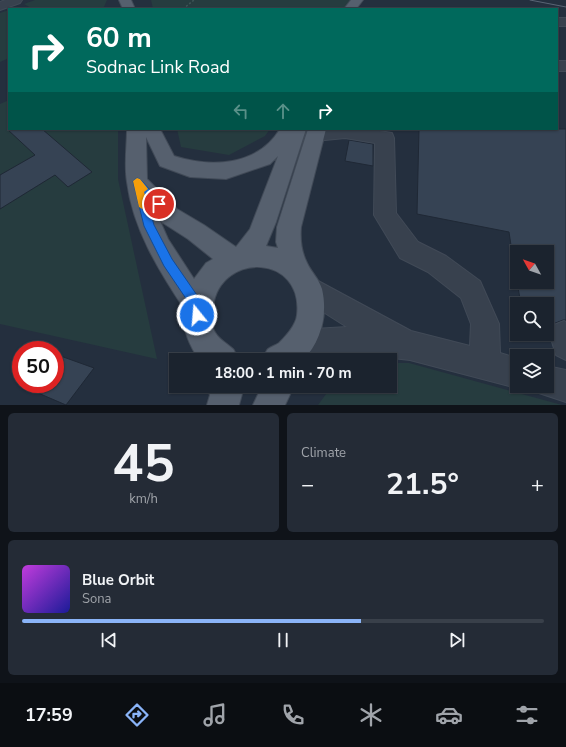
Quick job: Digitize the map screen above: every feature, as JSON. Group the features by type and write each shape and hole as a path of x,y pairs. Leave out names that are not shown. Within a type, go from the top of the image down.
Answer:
{"main road":[{"path":"353,8 363,4"},
{"path":"136,130 137,181 149,226 168,262 197,305"},
{"path":"152,130 167,160 190,169 226,171 263,159 284,138 288,130"},
{"path":"213,353 198,326 197,305 204,285 216,270 239,257 259,236 310,131"},
{"path":"290,353 306,330 311,315 311,300 288,242 289,227 310,131"},
{"path":"137,181 169,216 196,232 239,257 259,254 273,256 286,262 302,278"},
{"path":"223,405 226,393"},
{"path":"269,405 275,393"}],"street":[{"path":"0,6 16,0"},
{"path":"310,131 346,130 386,134 384,181 386,214 409,250 437,264 471,290 485,324 485,365"},
{"path":"302,278 360,319 410,345"},
{"path":"296,353 328,344 357,340 410,345 510,371"},
{"path":"554,383 566,386"}],"path":[{"path":"185,8 194,0"}],"green space":[{"path":"35,0 107,0 103,8 31,8 24,4"},
{"path":"151,0 350,0 345,8 153,8"},
{"path":"8,10 8,58 0,62 0,13"},
{"path":"8,100 8,130 118,130 118,179 157,359 0,324 0,104"},
{"path":"177,130 269,130 265,136 229,155 181,147"},
{"path":"397,363 409,363 510,391 510,393 518,393 562,405 318,405 327,393 397,393"}],"building":[{"path":"566,129 566,320 554,324 554,297 520,297 518,289 554,289 554,245 511,245 509,232 417,214 419,130"},
{"path":"8,130 43,130 92,172 68,187 55,175 0,209 0,175 35,155"},
{"path":"349,140 373,144 373,166 345,161"},
{"path":"64,357 94,368 66,405 38,393 64,393"}],"tram line":[{"path":"530,0 566,7"}],"slow traffic":[{"path":"144,189 137,181 144,207"}],"route":[{"path":"159,204 137,181 149,226 168,262 197,305 197,315"}]}
